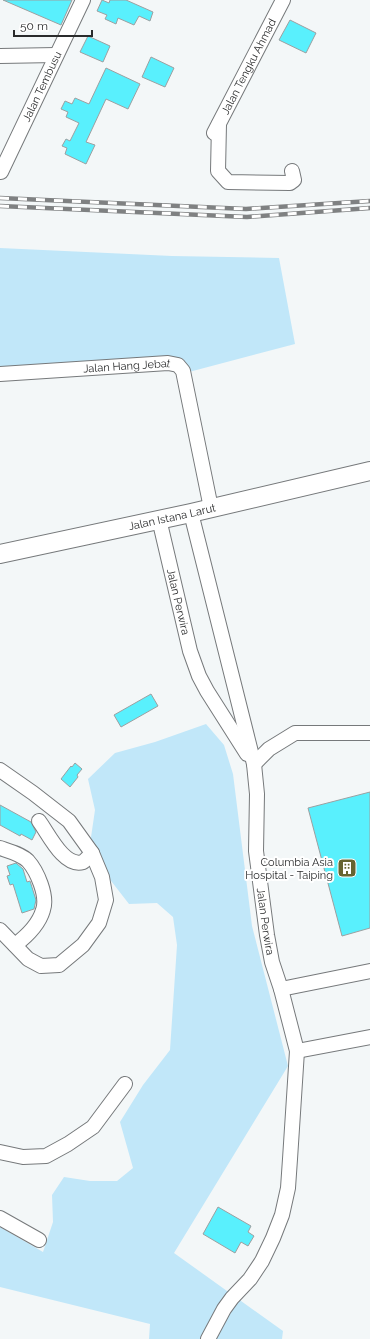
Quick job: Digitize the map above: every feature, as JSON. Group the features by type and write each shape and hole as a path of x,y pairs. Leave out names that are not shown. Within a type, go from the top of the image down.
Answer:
{"main road":[{"name":"Jalan Istana Larut","path":"0,554 370,473"}],"street":[{"name":"Jalan Tembusu","path":"1,172 83,0"},
{"name":"Jalan Tengku Ahmad","path":"283,0 217,129 218,171 228,182 290,183 294,180 292,171"},
{"path":"0,56 56,55"},
{"name":"Jalan Hang Jebat","path":"0,374 168,363 178,365 183,371 211,508"},
{"name":"Jalan Perwira","path":"191,513 254,764 257,794 256,851 267,935 272,962 281,989 297,1051 288,1188 282,1215 262,1260 250,1279 224,1309 208,1339"},
{"name":"Jalan Perwira","path":"159,519 190,651 199,676 206,691 254,764"},
{"path":"254,764 269,749 295,733 370,732"},
{"path":"0,770 69,821 92,853 102,877 106,900 99,923 83,945 59,965 41,966 28,959 0,930"},
{"path":"39,821 59,852 67,858 76,862 84,861 92,853"},
{"path":"0,848 12,852 27,860 37,874 43,892 44,909 35,925 24,938 15,945"},
{"path":"281,989 370,970"},
{"path":"297,1051 370,1037"},
{"path":"0,1152 23,1157 46,1156 68,1144 93,1126 125,1084"},
{"path":"0,1218 39,1240"}],"shaded area":[{"path":"0,248 172,256 279,258 295,344 189,372 186,365 0,373"},
{"path":"206,724 224,745 233,774 252,926 288,1066 174,1253 283,1331 282,1339 149,1339 150,1324 0,1287 0,1227 43,1252 53,1222 52,1195 64,1177 90,1181 117,1181 133,1168 120,1122 143,1085 170,1050 177,945 173,917 157,903 129,904 108,877 90,844 95,810 88,779 115,753 155,742"}],"building":[{"path":"3,0 72,0 61,25"},
{"path":"102,0 109,3 110,0 126,0 153,12 150,21 139,16 134,25 118,18 116,24 105,19 107,15 97,11"},
{"path":"290,20 316,33 306,53 279,40"},
{"path":"88,36 110,46 103,62 80,52"},
{"path":"151,57 174,68 165,87 142,77"},
{"path":"106,68 140,84 128,109 106,99 86,142 95,145 86,164 65,154 67,148 62,146 66,139 70,141 79,123 66,117 68,112 61,109 65,101 72,104 75,98 89,104"},
{"path":"151,694 158,706 121,727 114,715"},
{"path":"75,763 82,769 70,787 61,779"},
{"name":"Columbia Asia Hospital - Taiping","path":"370,792 370,928 342,936 308,808"},
{"path":"0,805 31,822 36,832 32,840 21,834 20,836 0,825"},
{"path":"16,863 23,869 27,882 30,881 36,900 34,909 22,913 13,884 10,885 7,876 10,875 7,866"},
{"path":"218,1207 251,1226 248,1232 254,1236 248,1246 241,1242 235,1253 203,1234"}],"railway":[{"path":"0,198 246,209 370,201"},
{"path":"0,206 247,217 370,208"}],"place":[{"name":"Columbia Asia Hospital - Taiping","path":"347,868"}]}
